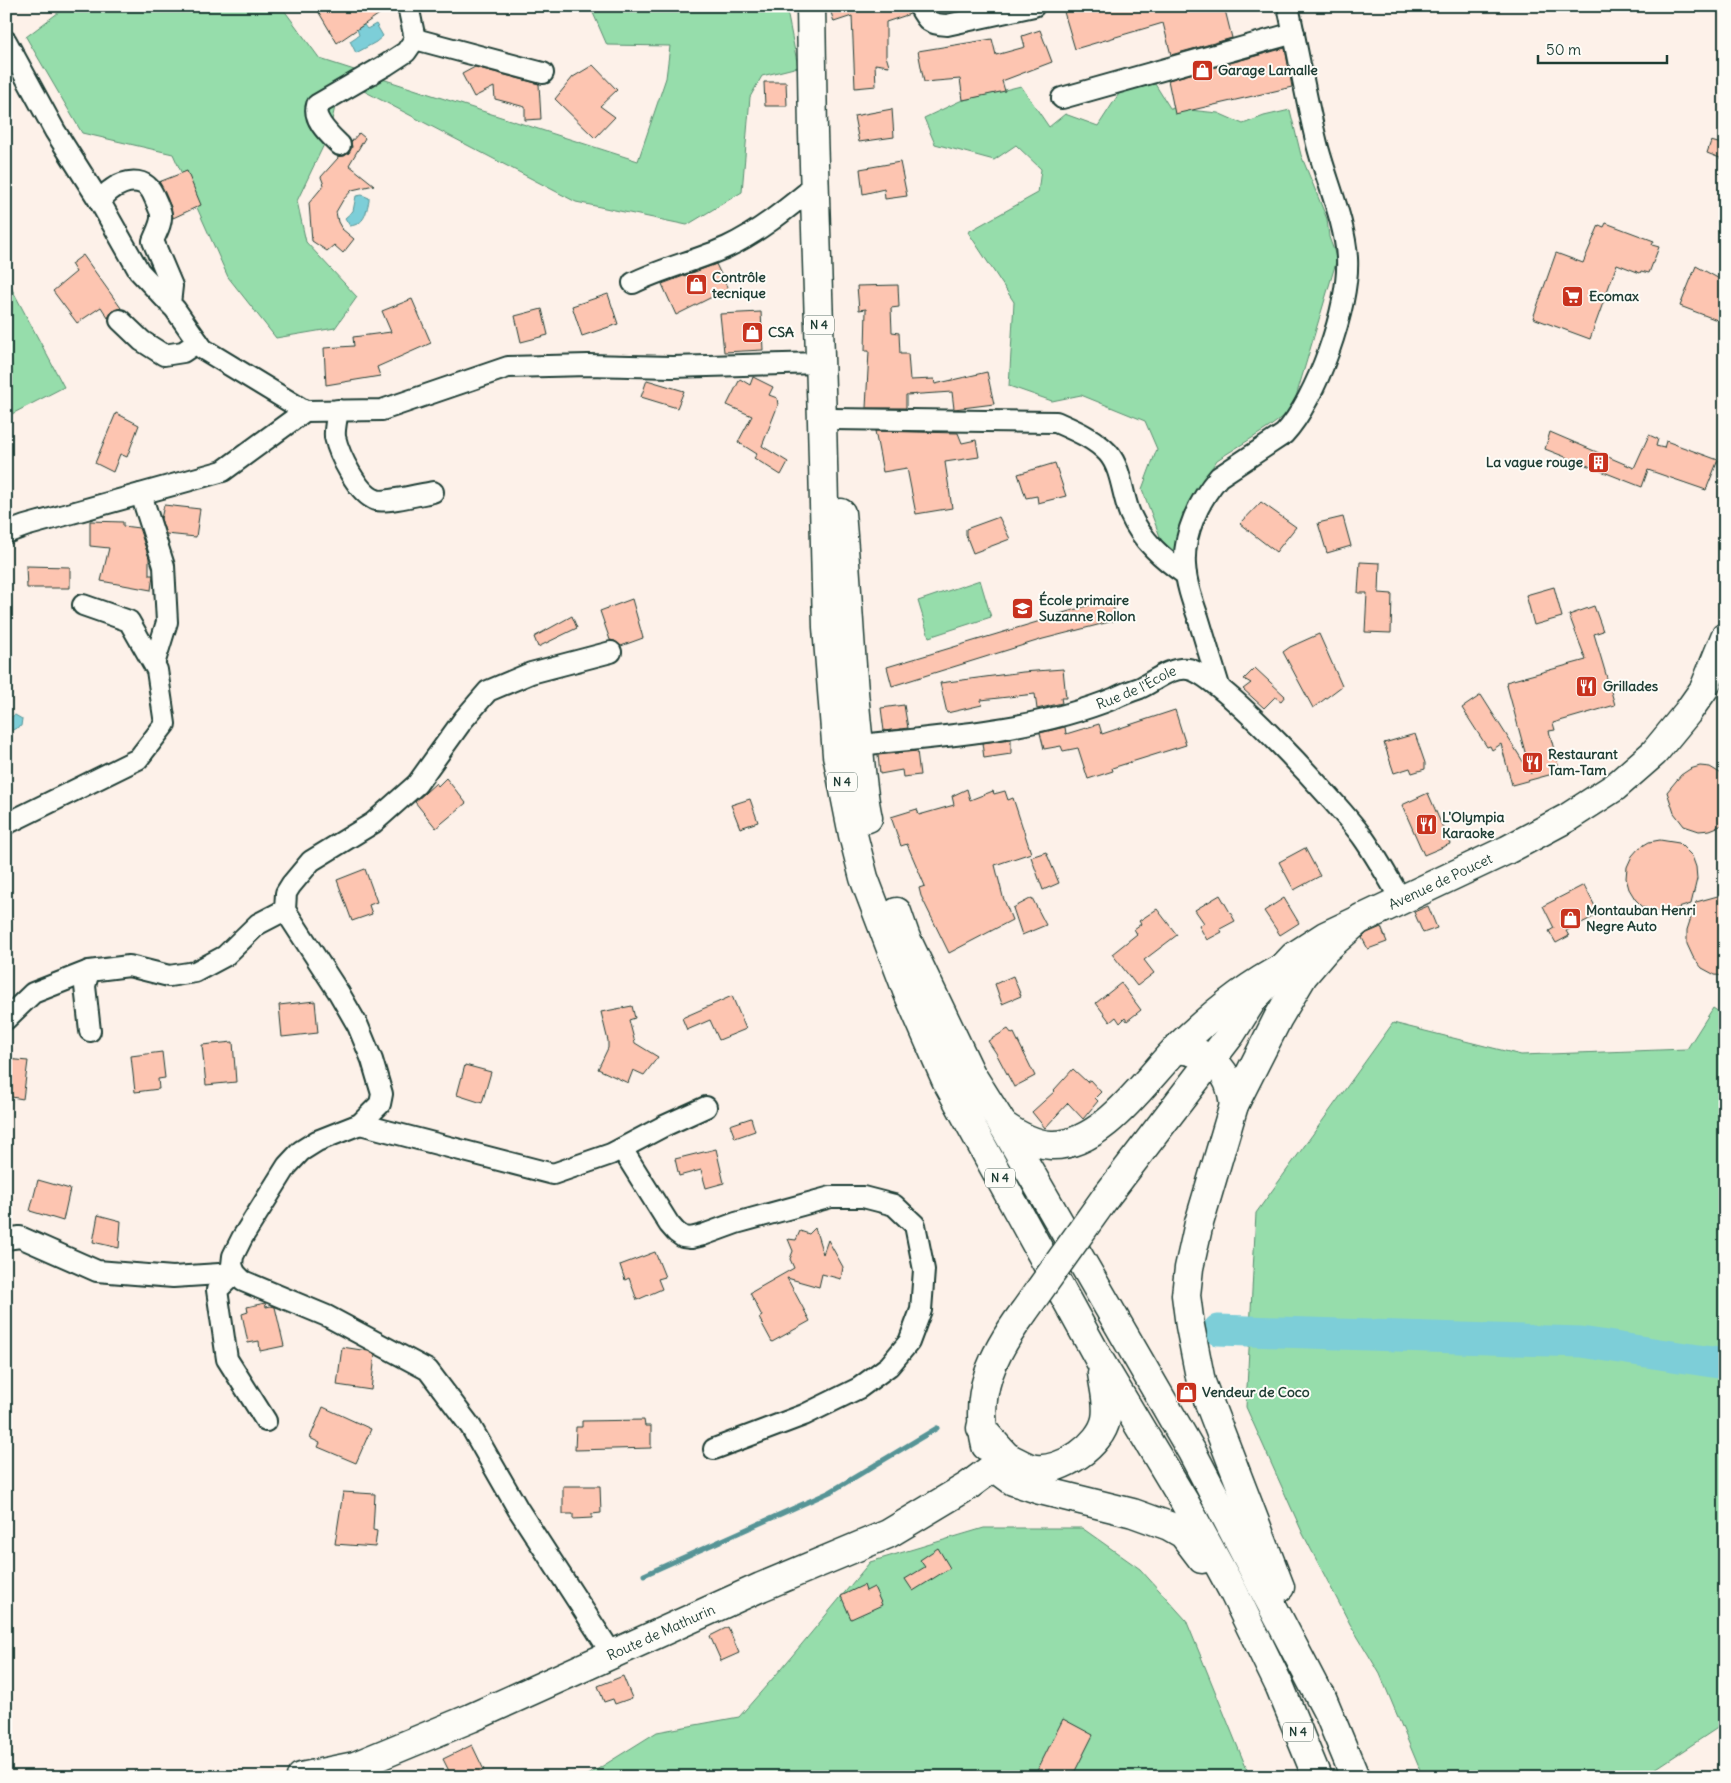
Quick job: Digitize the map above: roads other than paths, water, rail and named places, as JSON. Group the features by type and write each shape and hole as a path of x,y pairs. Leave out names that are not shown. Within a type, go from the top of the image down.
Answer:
{"main road":[{"name":"N 4","path":"811,6 827,627 836,755 864,878 907,991 946,1080 1100,1362 1184,1501 1234,1594 1280,1687 1317,1777"},
{"name":"N 4","path":"818,6 827,131 824,190 832,419 847,575 852,680 862,793 880,867 906,938 971,1074 1192,1452 1327,1711 1355,1777"},
{"name":"Avenue de Poucet","path":"1282,968 1294,956 1325,936 1507,850 1567,818 1615,787 1654,753 1704,689 1725,637"},
{"path":"1327,1711 1201,1382 1186,1295 1189,1268 1200,1222 1234,1105 1288,1000 1303,976 1318,957 1361,918"},
{"path":"1002,1125 1017,1135 1050,1145 1065,1144 1080,1139 1097,1129 1130,1100 1176,1049 1206,1021 1242,992 1282,968"},
{"path":"1280,1687 1196,1550 1183,1534 1169,1526 1133,1513 1040,1490 1013,1481 982,1428 982,1403 995,1356 1004,1339 1106,1198 1231,1034 1253,999 1282,968"},
{"path":"1231,1034 1288,1000"},
{"path":"1176,1049 1202,1054 1222,1070 1229,1080 1234,1105"},
{"path":"1001,1462 1035,1469 1056,1466 1075,1458 1091,1445 1106,1421 1107,1407 1100,1362"},
{"name":"Route de Mathurin","path":"301,1777 355,1766 471,1718 761,1587 888,1534 968,1486 1001,1462"}],"street":[{"path":"340,145 319,121 315,110 317,105 406,52 414,39 408,6"},
{"path":"919,6 926,20 936,24 947,25 1034,6"},
{"path":"1219,686 1186,575 1185,563 1189,532 1211,487 1219,477 1284,434 1308,399 1316,384 1334,332 1346,282 1348,259 1345,238 1317,144 1288,6"},
{"path":"1062,98 1294,33"},
{"path":"414,39 543,73"},
{"path":"6,41 55,131 100,202 139,271 175,309 203,349 305,411 382,410 508,367 588,365 672,367 820,363"},
{"path":"100,202 112,188 127,182 139,182 149,188 161,215 153,241 172,286 170,304"},
{"path":"633,283 652,274 727,247 774,218 815,186"},
{"path":"120,320 142,341 164,355 183,352 198,342"},
{"path":"338,410 335,436 339,450 351,475 365,495 378,501 433,492"},
{"path":"6,533 25,526 223,471 305,411"},
{"path":"832,419 1056,422 1072,429 1107,452 1117,470 1130,513 1141,534 1164,560 1186,575"},
{"path":"141,494 164,566 167,622 154,664"},
{"path":"6,824 138,758 165,724 158,670 129,621 83,605"},
{"path":"611,652 531,672 488,691 463,720 417,784 373,823 311,861 290,885 286,893 284,910 340,993 358,1026 372,1060 382,1094 380,1104 360,1124 317,1141 301,1151 288,1166 242,1238 233,1256 232,1265 235,1273 243,1281 327,1316 428,1370 471,1427 518,1509 612,1654"},
{"name":"Rue de l'École","path":"859,745 978,732 1045,720 1078,711 1140,688 1174,670 1191,670 1219,686 1317,783 1364,838 1402,901"},
{"path":"6,1019 33,993 89,971 129,966 169,976 195,972 225,956 258,924 284,910"},
{"path":"89,971 84,986 90,1031"},
{"path":"360,1124 553,1174 611,1154 706,1106"},
{"path":"622,1149 669,1224 683,1237 703,1236 736,1223 831,1197 863,1197 894,1205 915,1226 924,1270 921,1310 909,1342 889,1366 859,1388 813,1410 714,1448"},
{"path":"6,1239 20,1237 97,1271 173,1277 235,1273"},
{"path":"235,1273 217,1290 227,1359 266,1421"}],"water":[{"path":"376,24 383,36 356,53 350,41 359,35 357,29 364,25 367,29"},
{"path":"362,195 369,198 366,214 359,223 350,226 345,218 353,211 356,196"},
{"path":"15,715 22,719 21,726 6,733 6,719"}],"waterway":[{"path":"1218,1330 1581,1342 1725,1364"},
{"path":"644,1575 830,1492 937,1428"}],"place":[{"name":"Garage Lamalle","path":"1202,70"},
{"name":"Contrôle tecnique","path":"696,285"},
{"name":"Ecomax","path":"1573,296"},
{"name":"CSA","path":"752,332"},
{"name":"La vague rouge","path":"1599,462"},
{"name":"École primaire Suzanne Rollon","path":"1023,608"},
{"name":"Grillades","path":"1587,686"},
{"name":"Restaurant Tam-Tam","path":"1532,762"},
{"name":"L'Olympia Karaoke","path":"1426,825"},
{"name":"Montauban Henri Negre Auto","path":"1570,918"},
{"name":"Vendeur de Coco","path":"1186,1392"}]}
